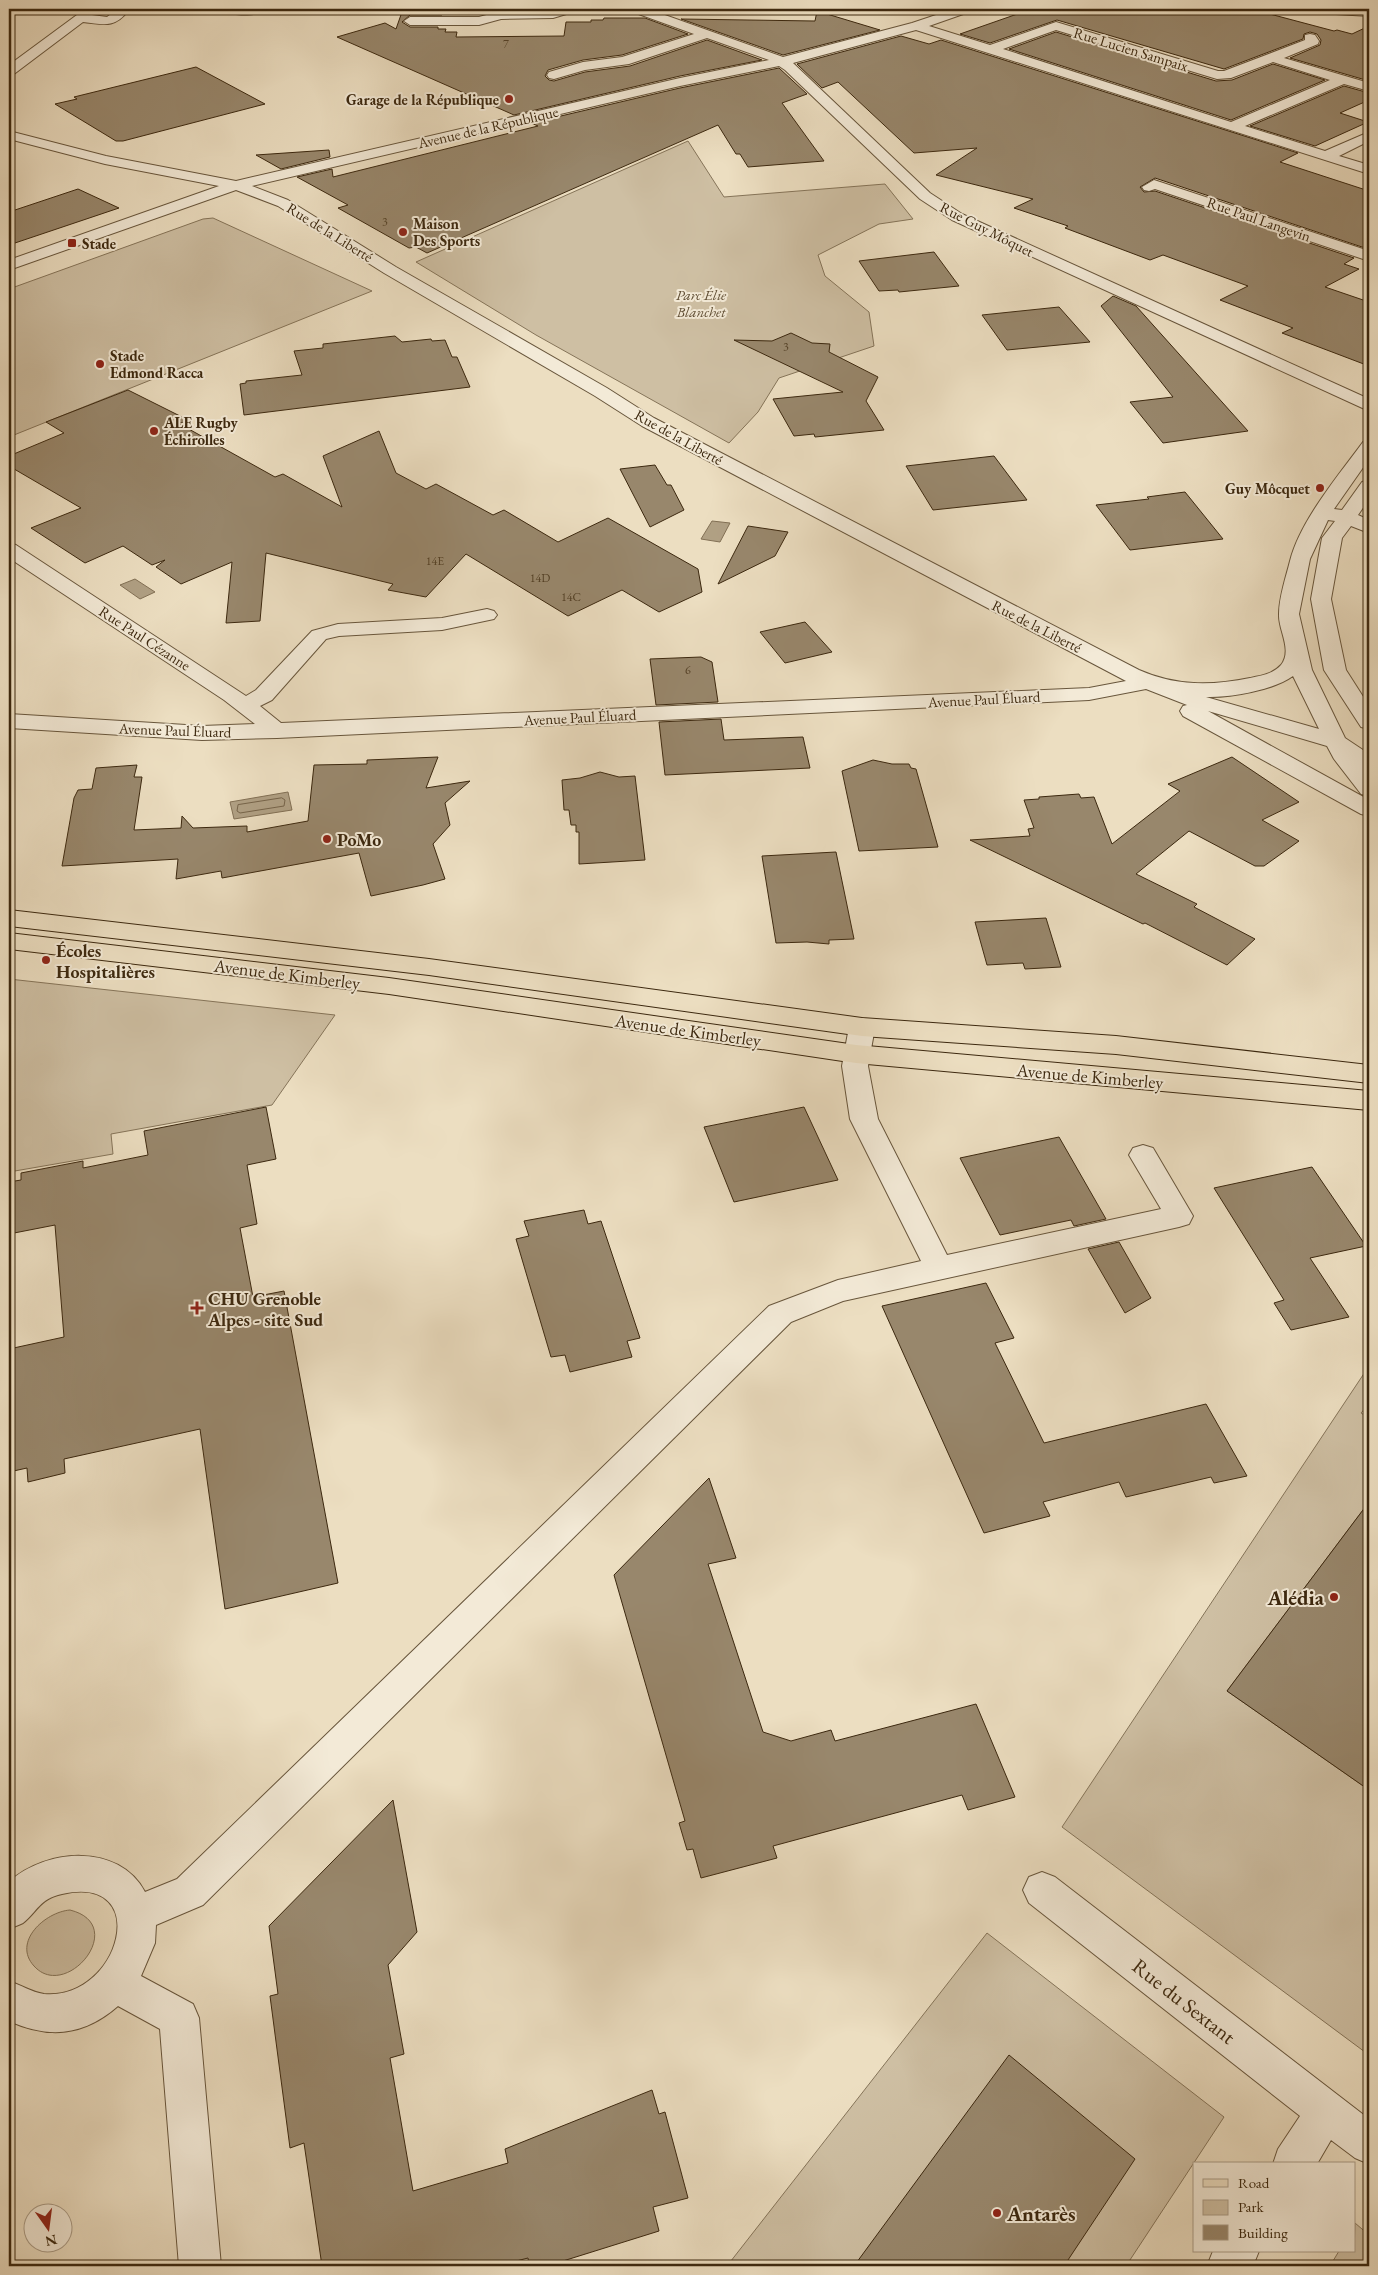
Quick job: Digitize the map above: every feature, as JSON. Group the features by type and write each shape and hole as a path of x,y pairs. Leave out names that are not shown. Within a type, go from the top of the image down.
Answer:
{"main road":[{"name":"Avenue de Kimberley","path":"9,918 429,967 859,1041 1116,1045 1369,1074"},
{"name":"Avenue de Kimberley","path":"9,941 1369,1102"}],"street":[{"path":"9,71 80,18 94,9 122,11 110,20 80,18"},
{"path":"228,9 235,11 260,9"},
{"path":"410,21 479,21 501,15 553,14 569,9"},
{"name":"Rue Guy Môquet","path":"638,9 782,62 790,67 925,196 957,217 1369,406"},
{"name":"Avenue de la République","path":"9,135 105,160 236,185 680,82 838,49 916,26 964,9"},
{"path":"1336,10 1369,12"},
{"path":"916,26 1369,170"},
{"name":"Rue Lucien Sampaix","path":"990,49 1056,26 1217,74 1226,75 1313,41 1310,38"},
{"path":"554,75 583,66 624,61 706,34"},
{"path":"1272,58 1369,87"},
{"path":"1232,126 1343,79"},
{"path":"1327,156 1369,136"},
{"name":"Rue Paul Langevin","path":"1150,188 1154,184 1369,256"},
{"path":"9,265 236,185"},
{"name":"Rue de la Liberté","path":"236,185 276,201 648,422 1139,680 1369,809"},
{"path":"240,204 276,201"},
{"path":"158,213 222,205"},
{"path":"1369,446 1321,513 1300,559 1289,614 1301,670 1342,754 1369,789"},
{"path":"1369,486 1332,538 1320,599 1335,670 1369,722"},
{"path":"1321,513 1346,516 1369,527"},
{"name":"Rue Paul Cézanne","path":"9,550 246,705 277,731"},
{"name":"Avenue Paul Éluard","path":"246,705 264,695 319,635 338,630 442,624 487,615"},
{"name":"Rue de la Liberté","path":"1139,680 1185,690 1213,691 1234,688 1275,679 1291,667 1297,650"},
{"name":"Rue de la Liberté","path":"1139,680 1192,700 1336,741 1369,764"},
{"name":"Avenue Paul Éluard","path":"9,721 202,733 277,731 1089,694 1139,680"},
{"name":"Rue de la Liberté","path":"1205,718 1262,743 1287,750 1325,746 1350,732 1356,721 1354,701"},
{"path":"859,1041 857,1084 864,1119 939,1268"},
{"path":"136,1915 190,1892 780,1314 838,1291 1179,1216 1143,1155"},
{"path":"9,1910 25,1893 46,1880 70,1873 77,1873 93,1874 112,1882 127,1896 136,1915 136,1938 130,1962 115,1983 94,2000 71,2012 46,2015 24,2010 9,2000"},
{"name":"Rue du Sextant","path":"1042,1890 1369,2144"},
{"path":"115,1983 179,2018 200,2266"},
{"path":"1294,2162 1326,2111"},
{"path":"1228,2266 1237,2252"}],"green space":[{"name":"Parc Élie Blanchet","path":"688,141 724,197 885,184 913,219 879,224 818,255 825,276 869,312 874,346 779,378 758,412 729,443 536,335 416,262"},
{"name":"Stade Edmond Racca","path":"213,218 372,291 9,437 9,289 203,219"},
{"path":"9,979 335,1015 272,1105 111,1134 113,1154 9,1172"},
{"path":"1369,1366 1369,1404 1361,1413 1369,1418 1369,1502 1227,1691 1369,1790 1369,2055 1062,1827"},
{"path":"70,1910 87,1918 94,1930 93,1944 86,1957 75,1968 62,1975 47,1975 34,1966 28,1957 27,1947 29,1938 42,1922 60,1912"},
{"path":"987,1933 1224,2117 1126,2266 727,2266"},
{"path":"1356,2224 1369,2235 1369,2266 1330,2266 1338,2252 1356,2252"}],"water":[{"path":"712,521 730,523 720,542 701,539"},
{"path":"135,579 155,592 140,599 120,585"},
{"path":"288,792 292,810 234,819 230,802"}],"building":[{"path":"403,9 445,9 442,15 410,15 402,22 410,27 438,27 438,29 446,29 445,32 457,32 456,37 564,36 566,22 591,22 591,20 603,20 604,18 645,18 688,34 622,55 583,60 548,70 545,76 549,80 554,81 585,72 630,66 707,40 762,60 680,76 514,115 337,37 385,23 396,29"},
{"path":"1043,9 1251,9 1352,34 1369,26 1369,81 1290,58 1320,45 1321,40 1317,34 1310,32 1304,34 1303,39 1224,69 1057,20 990,43 960,34 1023,12 1029,14"},
{"path":"817,11 880,30 783,55 681,19 815,21"},
{"path":"1056,32 1216,81 1232,80 1273,64 1325,80 1231,120 1009,49"},
{"path":"901,36 929,44 941,40 1298,153 1280,162 1369,191 1368,249 1155,178 1140,187 1144,192 1155,191 1354,258 1344,264 1359,269 1325,287 1369,302 1369,366 1282,333 1293,328 1220,300 1248,286 1163,255 1150,260 1065,228 1068,226 1014,208 1033,199 936,175 977,148 914,153 838,82 822,88 797,64"},
{"path":"196,67 265,104 123,141 116,141 55,104 77,99 74,97"},
{"path":"779,68 807,94 782,103 824,161 748,167 740,154 736,154 718,125 427,253 416,247 409,248 338,208 348,205 297,177 332,169 333,177 538,126 531,123 680,88"},
{"path":"1344,86 1369,93 1369,100 1340,113 1368,122 1315,146 1250,126"},
{"path":"329,150 330,157 281,169 256,155"},
{"path":"78,189 119,208 9,245 9,212"},
{"path":"934,252 959,286 899,292 898,290 879,291 859,261"},
{"path":"1113,296 1136,306 1248,431 1163,443 1130,402 1173,397 1101,306"},
{"path":"1059,307 1090,342 1007,350 982,315"},
{"path":"791,333 812,343 830,344 829,352 878,377 866,401 884,430 815,437 814,434 794,436 773,399 843,392 734,340 772,341"},
{"path":"395,336 402,342 431,339 432,341 445,340 452,357 457,357 470,387 244,415 240,384 246,383 246,381 302,375 294,351 323,348 323,344"},
{"path":"128,390 192,422 178,423 275,477 283,474 342,507 323,456 379,431 396,473 426,489 436,484 493,515 504,510 558,542 608,518 698,569 702,592 659,612 622,590 568,616 466,554 426,597 388,590 393,584 266,553 260,621 226,623 232,562 181,584 156,567 165,560 152,565 123,546 85,563 31,528 81,508 9,466 9,456 64,433 46,422"},
{"path":"994,456 1027,500 933,510 906,466"},
{"path":"655,465 667,485 671,485 684,510 650,527 620,469"},
{"path":"1185,492 1223,539 1130,550 1096,505 1149,499 1147,497"},
{"path":"748,526 788,532 775,556 718,584"},
{"path":"805,622 832,652 785,663 760,632"},
{"path":"701,657 712,662 718,702 656,705 650,659"},
{"path":"721,719 724,740 803,737 810,768 665,775 659,722"},
{"path":"438,757 426,788 470,781 445,803 450,825 433,844 445,879 371,896 359,853 222,878 221,871 176,879 178,859 62,866 74,798 78,790 92,789 96,768 137,765 134,777 142,777 134,830 181,828 182,816 193,828 247,826 247,832 308,821 314,765 367,764 367,760"},
{"path":"1232,757 1299,802 1262,820 1299,841 1264,866 1255,866 1189,831 1136,874 1197,904 1194,907 1255,939 1227,965 1145,923 1143,924 970,840 1030,836 1028,829 1034,828 1024,800 1079,794 1081,798 1094,797 1112,844 1180,791 1168,784"},
{"path":"873,760 892,764 909,764 911,768 916,769 938,847 859,851 842,771"},
{"path":"600,772 619,777 635,776 645,860 579,864 579,832 576,832 576,825 571,825 569,810 564,810 562,780 580,778"},
{"path":"836,852 854,939 829,940 829,944 807,942 776,943 762,856"},
{"path":"1046,918 1061,967 1025,969 1023,963 987,965 975,922"},
{"path":"266,1107 276,1159 247,1165 257,1224 240,1228 253,1297 284,1291 338,1583 225,1609 200,1429 64,1459 65,1473 28,1482 27,1468 9,1472 9,1349 64,1337 55,1225 9,1234 9,1182 21,1180 21,1173 83,1161 83,1168 148,1155 144,1131"},
{"path":"804,1107 838,1180 734,1202 704,1127"},
{"path":"1059,1137 1106,1219 1074,1226 1071,1220 1000,1235 960,1158"},
{"path":"1312,1167 1366,1246 1310,1258 1349,1317 1291,1330 1274,1303 1284,1300 1214,1188"},
{"path":"584,1210 588,1224 601,1221 640,1338 627,1341 632,1357 570,1372 565,1355 551,1357 516,1239 529,1236 524,1221"},
{"path":"1119,1242 1151,1298 1125,1313 1088,1249"},
{"path":"986,1283 1014,1338 995,1343 1044,1443 1206,1404 1247,1476 1214,1483 1211,1477 1126,1497 1119,1482 1043,1502 1050,1516 984,1533 882,1306"},
{"path":"709,1478 736,1558 708,1564 763,1732 791,1741 831,1730 835,1741 976,1704 1015,1797 968,1810 962,1795 773,1846 777,1858 701,1878 693,1849 687,1850 679,1823 685,1821 614,1575"},
{"name":"Alédia","path":"1369,1502 1369,1790 1227,1691"},
{"path":"393,1800 417,1932 388,1965 404,2054 390,2058 413,2191 508,2163 505,2149 652,2090 659,2114 665,2112 688,2198 653,2207 659,2231 547,2266 529,2266 528,2258 497,2266 322,2266 304,2143 290,2148 270,1996 278,1994 269,1926"},
{"name":"Antarès","path":"1009,2055 1135,2159 1064,2266 854,2266"}],"place":[{"name":"Garage de la République","path":"509,99"},
{"name":"Maison Des Sports","path":"403,232"},
{"name":"Stade","path":"72,243"},
{"name":"Stade Edmond Racca","path":"100,364"},
{"name":"ALE Rugby Échirolles","path":"154,431"},
{"name":"Guy Môcquet","path":"1320,488"},
{"name":"PoMo","path":"327,839"},
{"name":"Écoles Hospitalières","path":"46,960"},
{"name":"CHU Grenoble Alpes - site Sud","path":"197,1308"},
{"name":"Alédia","path":"1334,1597"},
{"name":"Antarès","path":"997,2213"}]}
